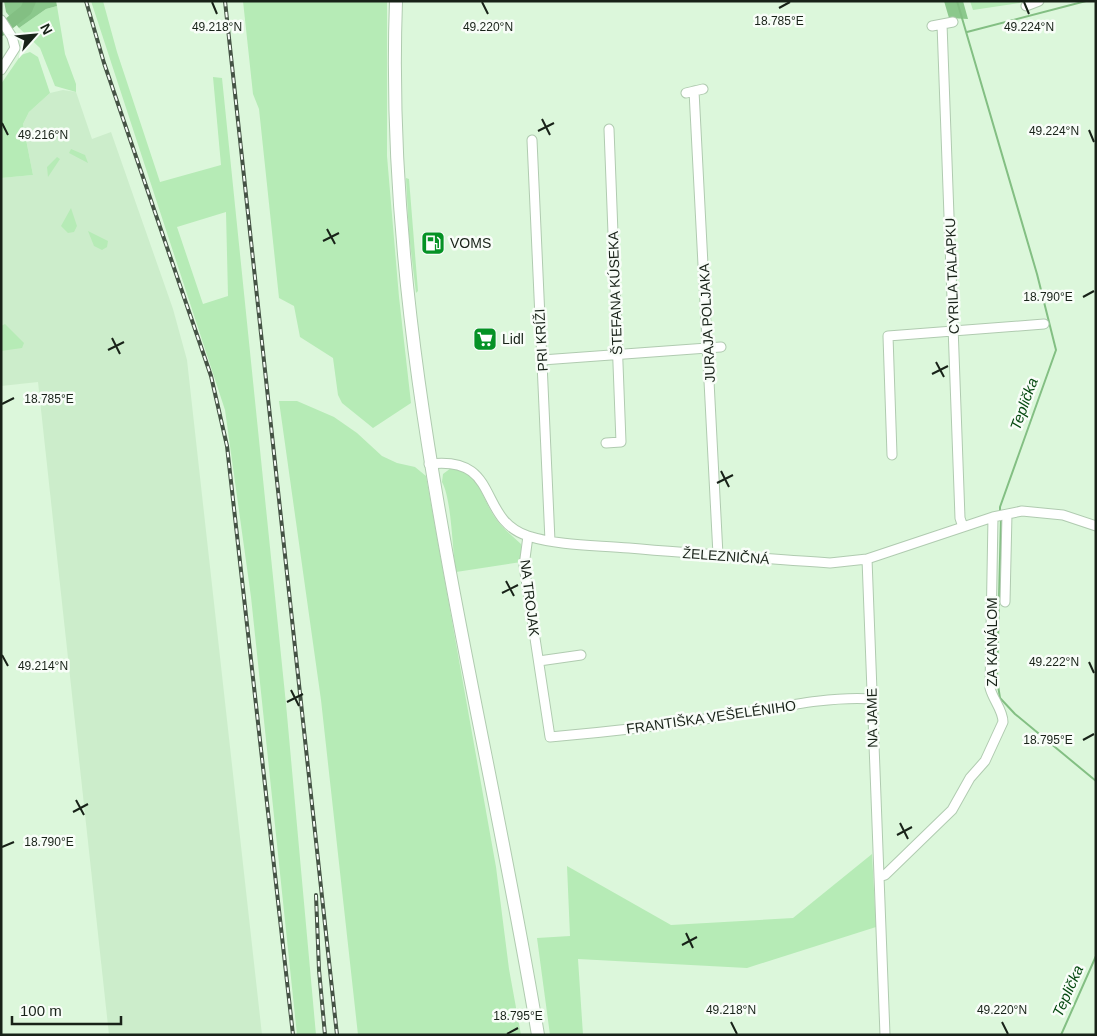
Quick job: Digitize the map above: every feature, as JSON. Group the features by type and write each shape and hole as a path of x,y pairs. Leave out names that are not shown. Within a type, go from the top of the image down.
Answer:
{"main road":[{"path":"396,1 395,116 400,210 413,351 429,464 538,1035"}],"street":[{"path":"1026,6 1040,1"},
{"path":"1,20 12,37 15,48 1,70"},
{"path":"932,26 952,22"},
{"name":"CYRILA TALAPKU","path":"942,24 960,518 963,527"},
{"name":"JURAJA POLJAKA","path":"694,91 718,555"},
{"name":"ŠTEFANA KÚSEKA","path":"606,443 621,442 609,129"},
{"name":"PRI KRÍŽI","path":"532,140 550,541"},
{"path":"892,455 888,336 1044,324"},
{"path":"542,360 722,347"},
{"name":"ŽELEZNIČNÁ","path":"429,464 454,462 471,470 483,484 495,507 507,524 528,536 550,541 830,563 867,559 1000,515 1041,511 1063,515 1096,526"},
{"path":"1000,515 1005,602"},
{"name":"ZA KANÁLOM","path":"879,877 885,874 952,810 970,778 985,761 1003,722 1003,716 994,702 990,688 1000,515"},
{"name":"NA TROJAK","path":"528,536 524,566 550,737"},
{"name":"NA JAME","path":"867,559 885,1035"},
{"path":"538,661 580,655"},
{"name":"FRANTIŠKA VEŠELÉNIHO","path":"550,737 726,716 807,703 858,698 872,699"}],"shaded area":[{"path":"91,1 103,1 117,52 160,182 221,165 213,77 222,78 286,704 316,1035 297,1035 251,597 225,410","holes":["226,212 228,296 203,304 177,227"]},
{"path":"243,1 387,1 387,156 399,297 411,403 373,428 342,403 338,395 333,358 300,337 294,306 279,298 259,109 253,94"},
{"path":"970,1 1019,1 1020,3 973,10"},
{"path":"57,6 65,54 76,84 76,92 55,86 40,48 19,28 46,9"},
{"path":"30,52 38,57 50,93 29,112 23,124 33,175 1,178 1,84 21,55"},
{"path":"63,90 76,92 92,139 111,132 173,309 187,360 262,1035 109,1035 38,382 1,386 1,178 33,175 23,124 29,112 50,93"},
{"path":"71,149 85,155 88,163 69,153"},
{"path":"57,157 60,159 48,177 47,167"},
{"path":"406,178 409,179 418,291 416,293 409,235"},
{"path":"71,208 77,226 74,232 68,233 61,226"},
{"path":"88,231 108,241 107,247 102,250 94,246"},
{"path":"5,324 24,343 22,348 1,351 1,326"},
{"path":"279,401 297,401 334,417 357,433 382,456 397,463 415,467 426,476 496,867 509,969 521,1035 358,1035 321,700"},
{"path":"451,468 461,470 474,480 496,519 521,544 521,562 456,572 450,513 442,482 443,474"},
{"path":"872,854 876,927 747,968 578,959 583,1035 550,1035 537,938 570,936 567,866 671,925 793,918"}],"green space":[{"path":"4,1 56,1 57,6 46,9 19,28 6,12"},
{"path":"944,1 963,1 968,19 949,18"}],"waterway":[{"path":"1,30 26,10 30,1"},
{"name":"Teplička","path":"957,1 1037,274 1056,350 1000,507 1000,513"},
{"path":"967,32 1086,1"},
{"name":"Teplička","path":"1001,518 997,679 1000,698 1015,714 1096,781"},
{"name":"Teplička","path":"1061,1035 1096,956"}],"railway":[{"path":"86,1 104,63 211,376 227,446 293,1035"},
{"path":"225,1 337,1035"},
{"path":"316,895 319,970 325,1035"}],"place":[{"name":"VOMS","path":"433,243"},
{"name":"Lidl","path":"485,339"}]}
